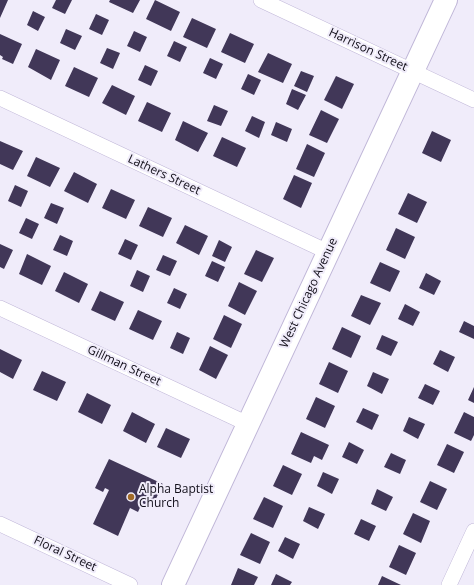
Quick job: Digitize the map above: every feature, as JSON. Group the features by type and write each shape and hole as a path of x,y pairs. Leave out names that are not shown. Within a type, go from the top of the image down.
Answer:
{"street":[{"name":"Harrison Street","path":"261,0 474,100"},
{"name":"West Chicago Avenue","path":"173,585 446,0"},
{"name":"Lathers Street","path":"0,98 328,252"},
{"name":"Gillman Street","path":"0,308 248,424"},
{"name":"Floral Street","path":"0,524 130,585"},
{"path":"449,585 474,530"}],"building":[{"path":"0,0 8,0 0,18"},
{"path":"56,0 72,0 65,14 52,8"},
{"path":"110,0 140,0 133,13 109,2"},
{"path":"155,0 180,12 171,31 146,19"},
{"path":"33,11 45,17 38,31 27,25"},
{"path":"96,14 109,20 102,35 89,29"},
{"path":"192,18 216,29 207,48 183,37"},
{"path":"66,29 82,36 75,50 60,43"},
{"path":"134,31 147,37 140,52 127,46"},
{"path":"230,33 254,44 245,63 221,52"},
{"path":"0,34 22,44 13,64 2,59 3,57 0,55"},
{"path":"174,41 187,47 180,62 167,56"},
{"path":"107,48 120,53 113,69 100,63"},
{"path":"36,49 60,60 51,80 28,67"},
{"path":"268,53 292,64 283,83 258,72"},
{"path":"210,58 223,64 216,79 203,73"},
{"path":"145,65 158,71 151,86 138,80"},
{"path":"74,67 98,78 89,97 65,86"},
{"path":"301,71 314,76 307,92 294,86"},
{"path":"248,74 261,80 254,95 241,89"},
{"path":"336,76 354,84 342,109 324,100"},
{"path":"112,85 135,96 126,115 102,103"},
{"path":"292,89 306,95 298,110 286,104"},
{"path":"147,102 171,113 162,132 138,121"},
{"path":"214,105 228,111 221,126 207,121"},
{"path":"321,110 339,119 327,143 309,135"},
{"path":"252,116 265,122 259,138 245,131"},
{"path":"183,121 208,133 198,152 175,140"},
{"path":"276,122 292,129 287,142 271,135"},
{"path":"432,131 451,140 441,162 422,153"},
{"path":"222,137 246,148 237,167 213,156"},
{"path":"0,141 23,151 13,170 0,164"},
{"path":"307,144 325,153 314,177 296,169"},
{"path":"36,157 60,168 50,187 27,176"},
{"path":"74,172 97,184 88,203 64,191"},
{"path":"294,175 312,183 301,208 283,199"},
{"path":"15,185 28,191 21,207 8,201"},
{"path":"111,189 135,200 126,219 102,208"},
{"path":"408,193 427,202 417,223 398,214"},
{"path":"51,203 64,208 57,224 44,218"},
{"path":"148,207 172,218 163,237 139,226"},
{"path":"26,218 39,224 32,239 19,233"},
{"path":"185,225 208,236 199,255 176,243"},
{"path":"396,228 415,237 405,259 386,250"},
{"path":"60,235 73,241 67,256 53,250"},
{"path":"125,239 138,245 131,260 118,254"},
{"path":"219,240 232,247 225,262 212,256"},
{"path":"0,244 13,250 4,269 0,267"},
{"path":"256,250 274,258 262,282 244,274"},
{"path":"27,254 51,266 42,285 19,274"},
{"path":"163,255 177,261 170,276 156,270"},
{"path":"212,261 225,267 218,282 205,276"},
{"path":"380,262 400,271 390,292 370,283"},
{"path":"137,270 150,276 143,292 130,286"},
{"path":"64,272 88,284 79,303 55,291"},
{"path":"426,273 441,281 434,295 419,288"},
{"path":"239,282 257,291 245,315 228,306"},
{"path":"174,288 187,294 180,309 167,303"},
{"path":"100,291 124,302 115,321 91,310"},
{"path":"361,295 381,303 370,325 351,316"},
{"path":"405,304 420,312 413,326 398,319"},
{"path":"138,310 162,321 153,340 129,329"},
{"path":"224,315 242,324 231,348 213,339"},
{"path":"464,321 474,326 474,339 459,332"},
{"path":"342,327 361,336 351,358 332,349"},
{"path":"177,332 190,338 183,354 170,348"},
{"path":"382,335 398,342 391,356 376,349"},
{"path":"210,346 228,355 216,379 199,370"},
{"path":"0,349 22,360 13,379 0,372"},
{"path":"440,350 455,357 448,372 433,364"},
{"path":"329,362 348,371 338,393 319,384"},
{"path":"42,371 66,382 57,401 33,390"},
{"path":"373,372 389,379 382,394 367,386"},
{"path":"425,384 440,391 433,405 418,398"},
{"path":"474,387 474,403 468,400"},
{"path":"87,393 111,405 102,424 78,412"},
{"path":"316,397 335,406 325,428 306,419"},
{"path":"363,408 379,415 372,430 356,422"},
{"path":"132,412 155,424 146,443 123,431"},
{"path":"464,412 474,417 474,435 471,441 454,433"},
{"path":"409,417 425,424 418,439 403,431"},
{"path":"166,428 190,439 181,458 157,447"},
{"path":"301,432 329,445 322,460 314,456 311,463 291,454"},
{"path":"349,442 364,450 357,464 342,457"},
{"path":"447,444 464,452 454,473 437,465"},
{"path":"391,453 406,460 400,474 384,467"},
{"name":"Alpha Baptist Church","path":"109,459 163,484 152,507 142,503 138,512 130,508 118,536 93,524 109,490 105,488 103,492 95,488"},
{"path":"283,465 302,474 292,495 273,486"},
{"path":"323,472 339,479 332,494 317,486"},
{"path":"430,481 447,489 437,510 420,502"},
{"path":"377,489 393,497 386,511 371,504"},
{"path":"264,497 283,506 273,528 253,519"},
{"path":"309,507 325,514 318,529 303,521"},
{"path":"413,513 430,521 421,543 403,534"},
{"path":"361,519 376,526 369,541 354,534"},
{"path":"251,533 270,542 260,564 240,555"},
{"path":"285,537 300,544 293,559 278,551"},
{"path":"399,545 416,553 406,575 389,567"},
{"path":"238,568 258,577 254,585 231,585"},
{"path":"276,574 292,582 290,585 271,585"},
{"path":"382,576 401,585 378,585"}],"place":[{"name":"Alpha Baptist Church","path":"131,497"}]}
